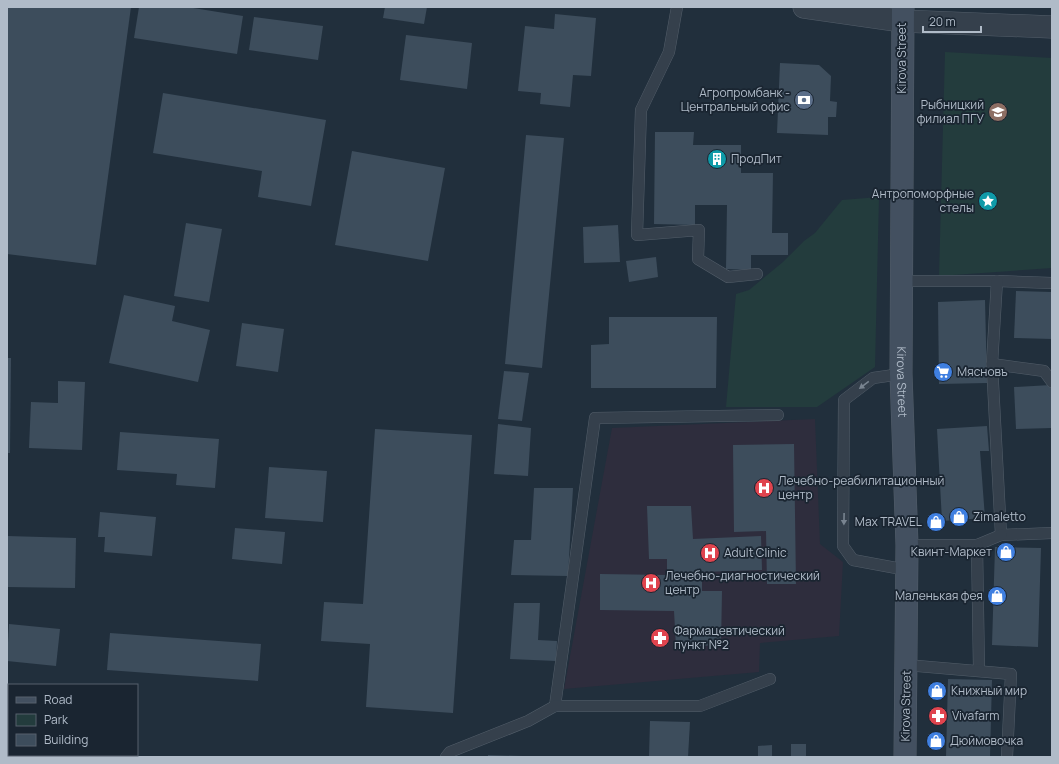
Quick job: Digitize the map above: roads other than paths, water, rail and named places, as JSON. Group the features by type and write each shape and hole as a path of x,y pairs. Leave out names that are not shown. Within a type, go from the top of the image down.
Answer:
{"main road":[{"name":"Kirova Street","path":"902,14 901,374 907,545 905,757"}],"street":[{"path":"804,7 1052,27"}],"lane":[{"path":"677,7 669,52 641,110 637,235 699,230 698,259 728,277 756,274"},
{"path":"902,281 997,281 1052,283"},
{"path":"997,281 992,364 1001,534"},
{"path":"992,364 1044,371 1052,382"},
{"path":"901,374 873,378 844,400 843,546 853,560 907,570"},
{"path":"555,706 595,418 778,415"},
{"path":"907,545 977,545 1001,534 1052,533"},
{"path":"977,545 979,670"},
{"path":"906,665 979,670 1011,674 1007,757"},
{"path":"446,757 450,752 528,721 555,706 700,706 770,679"}],"place":[{"name":"Агропромбанк - Центральный офис","path":"804,100"},
{"name":"Рыбницкий филиал ПГУ","path":"998,112"},
{"name":"ПродПит","path":"717,159"},
{"name":"Антропоморфные стелы","path":"988,201"},
{"name":"Мясновъ","path":"943,372"},
{"name":"Лечебно-реабилитационный центр","path":"764,488"},
{"name":"Zimaletto","path":"959,517"},
{"name":"Max TRAVEL","path":"936,522"},
{"name":"Квинт-Маркет","path":"1006,552"},
{"name":"Adult Clinic","path":"710,553"},
{"name":"Лечебно-диагностический центр","path":"651,583"},
{"name":"Маленькая фея","path":"997,596"},
{"name":"Фармацевтический пункт №2","path":"660,638"},
{"name":"Книжный мир","path":"937,691"},
{"name":"Vivafarm","path":"938,716"},
{"name":"Дюймовочка","path":"936,741"}]}
